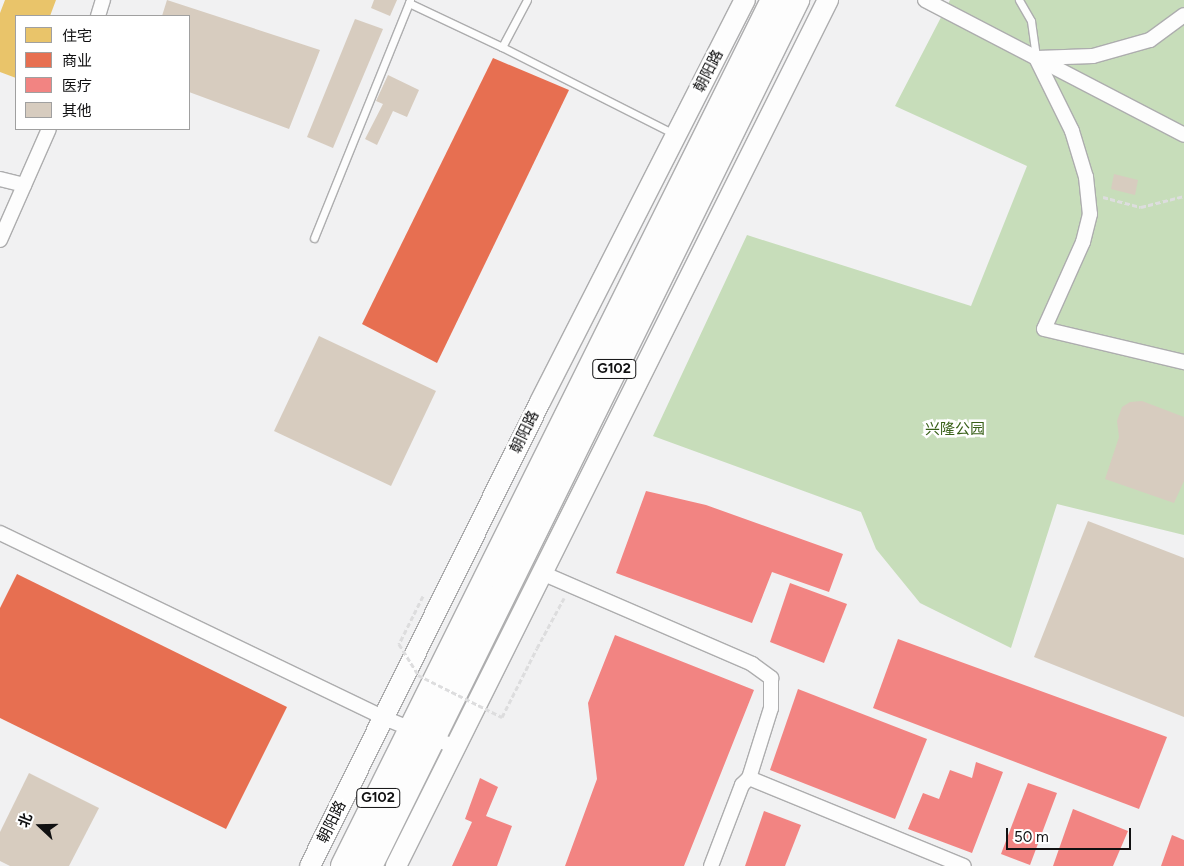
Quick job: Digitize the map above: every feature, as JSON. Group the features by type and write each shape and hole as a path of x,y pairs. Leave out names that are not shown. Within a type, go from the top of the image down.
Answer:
{"highway":[{"name":"朝阳路","path":"344,866 433,738 774,0"},
{"name":"朝阳路","path":"369,866 796,0"}],"street":[{"path":"98,15 103,0"},
{"name":"朝阳路","path":"310,866 544,393 745,0"},
{"name":"朝阳路","path":"396,866 433,738 542,573 828,0"},
{"path":"925,0 1184,135"},
{"path":"1036,58 1093,56 1150,40 1184,14"},
{"path":"1036,58 1072,131 1086,177 1090,214 1083,242 1044,328 1184,362"},
{"path":"0,240 48,130"},
{"path":"0,179 24,185"},
{"path":"0,532 384,718 433,738"},
{"path":"542,573 752,664 771,678 771,708 749,778 742,785 711,866"},
{"path":"749,778 964,866"}],"lane":[{"path":"502,47 527,0"},
{"path":"1019,0 1031,21 1036,58"},
{"path":"314,238 409,1 676,135"}],"path":[{"path":"1088,194 1140,207 1184,196"},
{"path":"423,596 399,644 418,675 502,716 571,586"}],"green space":[{"name":"兴隆公园","path":"950,0 1184,0 1184,535 1057,504 1011,648 920,603 876,549 861,512 653,436 747,235 971,306 1027,166 895,106"}],"building: 住宅":[{"path":"5,0 56,0 50,15 15,15 15,78 0,72 0,13"}],"building: 商业":[{"path":"493,58 569,90 437,363 362,324"},
{"path":"17,574 287,707 226,829 0,718 0,608"}],"building: 医疗":[{"path":"646,491 706,505 843,554 829,592 772,572 752,623 616,573"},
{"path":"790,583 847,604 824,663 770,642"},
{"path":"615,635 754,690 684,866 565,866 597,779 588,703"},
{"path":"898,639 1167,737 1139,809 873,708"},
{"path":"798,689 927,739 895,819 770,770"},
{"path":"976,762 1003,772 972,853 908,829 923,793 939,799 950,770 972,778"},
{"path":"480,778 498,787 486,816 512,826 497,866 452,866 472,822 465,819"},
{"path":"1028,783 1057,793 1030,865 1001,854"},
{"path":"1073,809 1128,831 1113,866 1053,866"},
{"path":"764,811 801,825 785,866 745,866"},
{"path":"1172,835 1184,840 1184,866 1161,866"}],"building: 其他":[{"path":"167,0 320,50 289,129 190,92 190,15 162,15"},
{"path":"374,0 397,0 390,16 371,8"},
{"path":"355,19 383,29 333,148 307,137"},
{"path":"388,75 419,90 407,117 393,111 377,145 365,139 383,104 376,101"},
{"path":"1114,174 1138,180 1135,195 1111,189"},
{"path":"319,336 436,391 391,486 274,431"},
{"path":"1142,401 1184,417 1184,481 1174,503 1105,479 1119,437 1117,421 1122,407 1130,402"},
{"path":"1088,521 1184,558 1184,717 1034,657"},
{"path":"29,773 99,808 69,866 10,866 0,861 0,832"}]}
